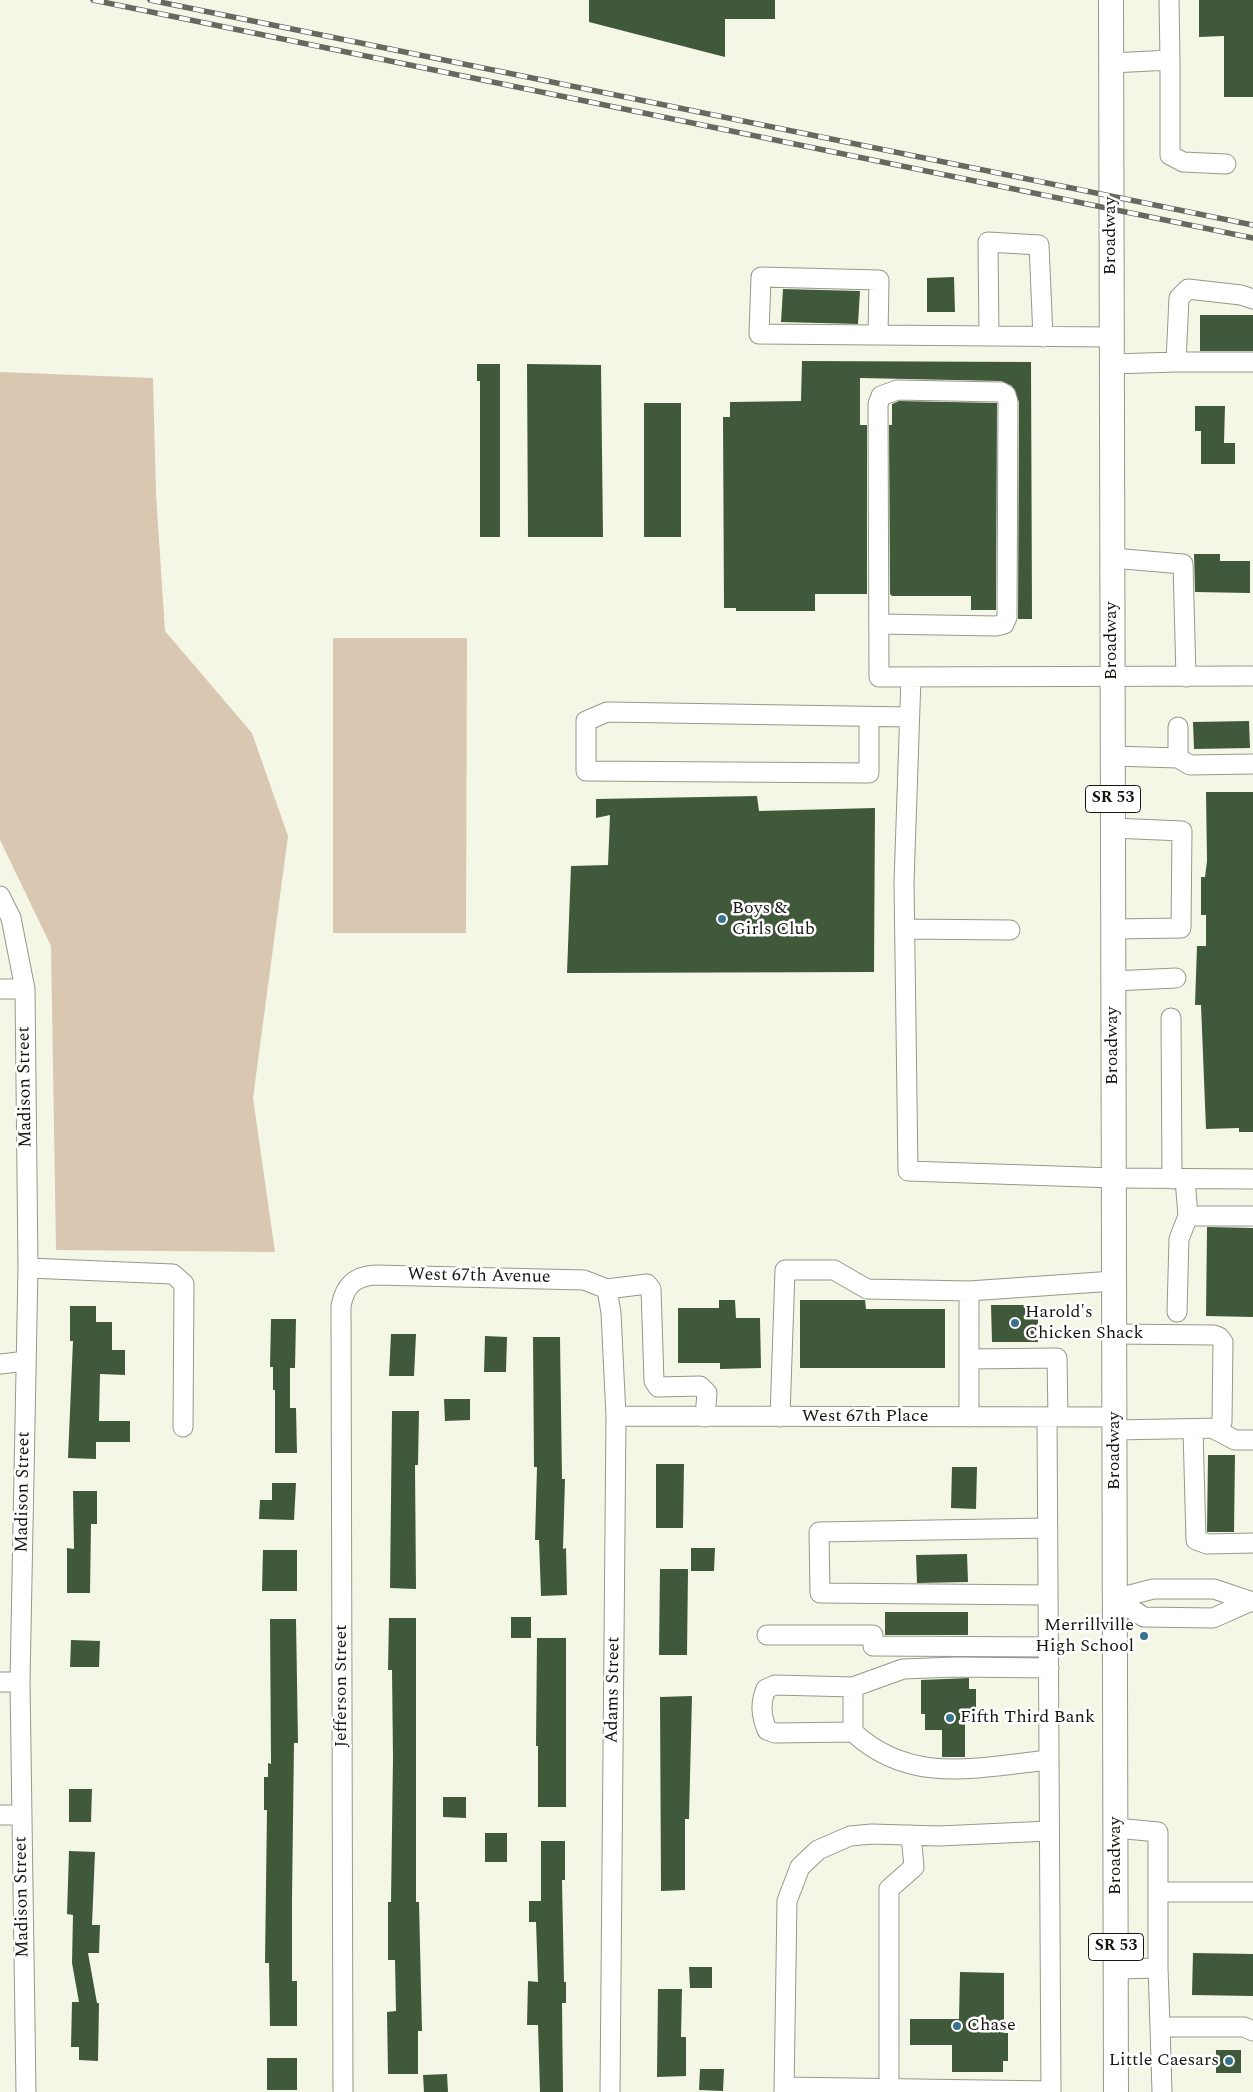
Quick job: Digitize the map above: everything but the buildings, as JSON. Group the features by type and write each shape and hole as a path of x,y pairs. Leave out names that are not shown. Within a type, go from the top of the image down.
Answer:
{"main road":[{"name":"Broadway","path":"1111,0 1116,2092"}],"street":[{"path":"1169,0 1170,155 1183,162 1226,164"},
{"path":"1112,63 1170,60"},
{"path":"989,336 988,242 1039,245 1043,337"},
{"path":"878,335 879,280 761,277 759,334 1111,337"},
{"path":"1176,362 1179,298 1188,289 1242,295 1253,299"},
{"path":"1112,364 1253,362"},
{"path":"879,624 996,626 1004,624 1007,617 1008,402 1006,395 1001,392 897,390 881,396 878,404 879,677 1253,676"},
{"path":"1112,558 1183,564 1186,676"},
{"path":"911,677 904,883 908,1171 1114,1178 1253,1179"},
{"path":"869,717 869,773 586,771 586,721 607,712 909,717"},
{"path":"1178,728 1178,758"},
{"path":"1113,756 1178,758 1190,765 1253,764"},
{"path":"1113,828 1182,831 1181,928 1113,929"},
{"name":"Madison Street","path":"0,896 11,918 25,989 28,1268 20,1682 26,2092"},
{"path":"905,929 1010,930"},
{"path":"1113,981 1176,978"},
{"path":"0,989 25,989"},
{"path":"1171,1018 1178,1179 1188,1216 1179,1239 1177,1312"},
{"path":"1188,1216 1253,1216"},
{"path":"28,1268 173,1274 184,1284 182,1427"},
{"path":"780,1416 784,1270 834,1270 867,1289 969,1292 1114,1281"},
{"name":"West 67th Avenue","path":"351,1283 362,1276 376,1275 584,1280 607,1289"},
{"name":"Jefferson Street","path":"343,2092 341,1306 344,1293 351,1283"},
{"path":"607,1289 647,1284 651,1289 654,1381 658,1387 700,1386 707,1393 705,1416"},
{"name":"Adams Street","path":"607,1289 612,1313 616,1416 610,2092"},
{"path":"969,1292 970,1417"},
{"path":"1114,1334 1214,1335 1219,1337 1223,1342 1222,1422 1220,1428 1214,1429"},
{"path":"969,1359 1057,1358 1048,1528 1051,2092 889,2089 784,2090 786,1901 800,1866 818,1850 850,1836 1018,1834 1049,1831"},
{"path":"0,1364 26,1361"},
{"name":"West 67th Place","path":"616,1416 1053,1417 1193,1430 1214,1429"},
{"path":"1214,1429 1235,1440 1253,1440"},
{"path":"1193,1430 1196,1540 1207,1544 1253,1544"},
{"path":"1048,1528 819,1532 820,1593 1048,1595"},
{"path":"1115,1599 1153,1589 1214,1589 1251,1602"},
{"path":"1115,1599 1144,1617 1213,1618 1251,1602"},
{"path":"767,1634 873,1634 873,1646 1048,1647"},
{"path":"1049,1668 956,1667 903,1669 868,1680 853,1687 775,1685 766,1689 762,1699 762,1718 767,1730 775,1733 853,1732 896,1761 929,1768 967,1768 1049,1760"},
{"path":"0,1682 20,1682"},
{"path":"853,1687 853,1732"},
{"path":"0,1815 22,1815"},
{"path":"1116,1828 1158,1832 1158,1968 1162,2092"},
{"path":"889,2089 889,1889 914,1867 911,1835"},
{"path":"1158,1892 1253,1892"},
{"path":"1116,1969 1158,1968"},
{"path":"1160,2027 1244,2027 1253,2031"}],"shaded area":[{"path":"0,372 153,378 156,494 165,631 252,733 288,836 253,1098 275,1252 56,1250 51,946 0,840"},
{"path":"333,638 467,638 466,933 333,933"}],"railway":[{"path":"93,0 1253,238"},
{"path":"150,0 1253,225"}],"place":[{"name":"Boys & Girls Club","path":"722,919"},
{"name":"Harold's Chicken Shack","path":"1015,1323"},
{"name":"Merrillville High School","path":"1144,1636"},
{"name":"Fifth Third Bank","path":"950,1718"},
{"name":"Chase","path":"957,2026"},
{"name":"Little Caesars","path":"1229,2061"}]}
